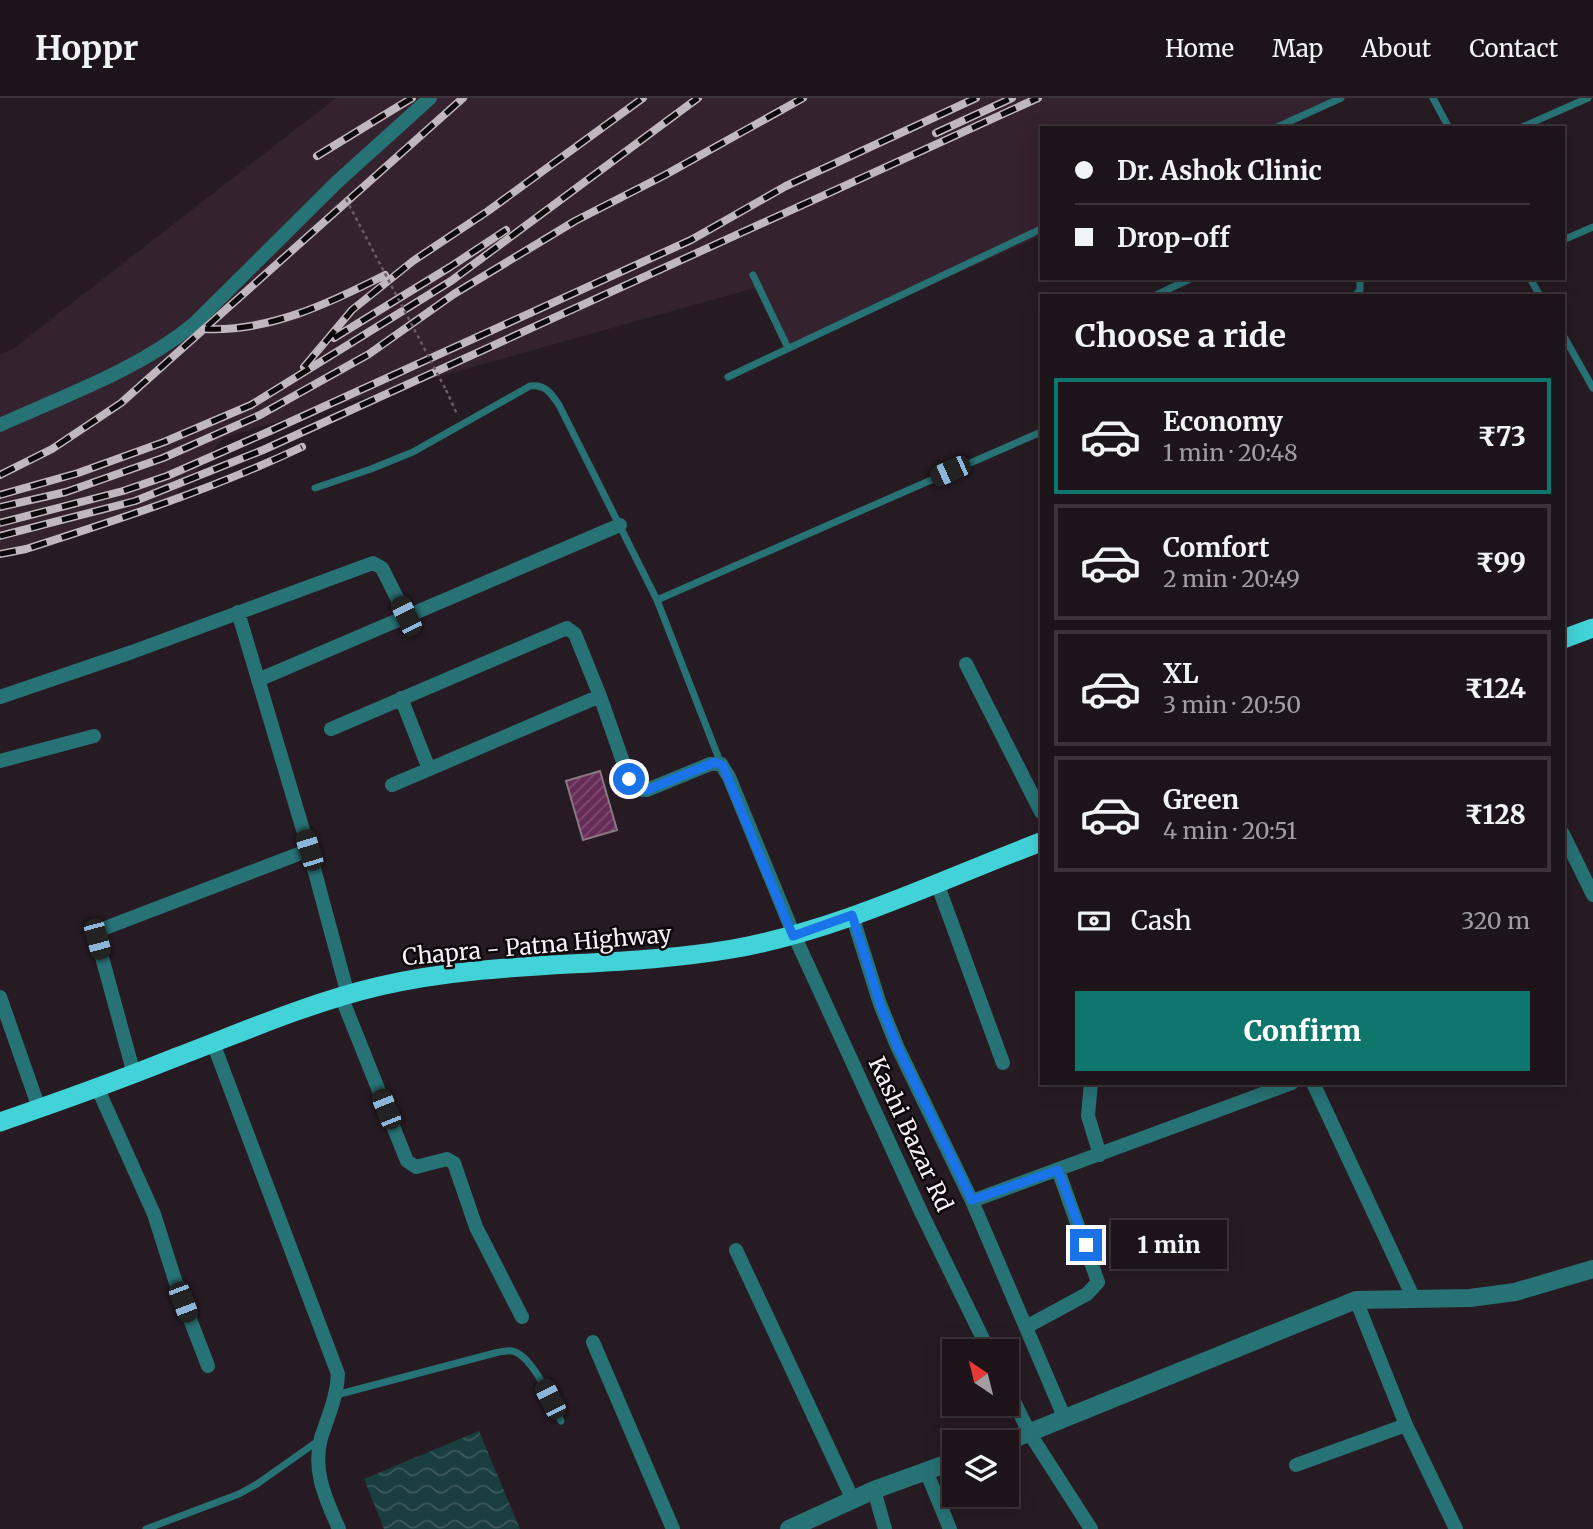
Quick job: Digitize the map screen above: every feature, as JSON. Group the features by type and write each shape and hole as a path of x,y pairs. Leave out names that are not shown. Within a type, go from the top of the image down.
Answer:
{"highway":[{"path":"1565,638 1593,628"},
{"name":"Chapra - Patna Highway","path":"0,1122 134,1074 283,1014 345,995 429,976 676,957 793,936 1040,842"}],"street":[{"path":"0,425 137,362 174,340 194,324 337,182 430,98"},
{"path":"258,680 620,526"},
{"path":"0,697 132,652 373,563 382,568 406,616"},
{"path":"238,612 309,850 345,995 407,1161 416,1167 447,1159 454,1163 476,1227 522,1317"},
{"path":"331,729 567,628 575,634 600,695 629,779 636,789 647,790 710,764 721,764"},
{"path":"967,664 1040,809"},
{"path":"391,785 600,695"},
{"path":"401,698 429,769"},
{"path":"0,761 94,736"},
{"name":"Kashi Bazar Rd","path":"721,764 729,777 793,936 983,1339"},
{"path":"1565,838 1593,895"},
{"path":"134,1074 97,939 100,930 309,850"},
{"path":"937,883 1003,1063"},
{"path":"852,915 880,1004 897,1046 972,1200 1065,1419"},
{"path":"0,997 39,1108"},
{"path":"213,1043 335,1361 338,1374 336,1395 321,1438 318,1457 320,1480 339,1529"},
{"path":"1091,1085 1088,1116 1100,1155"},
{"path":"972,1200 1287,1085"},
{"path":"1314,1085 1414,1299"},
{"path":"97,1087 154,1214 175,1280 208,1366"},
{"path":"1026,1327 1087,1294 1098,1282 1058,1170"},
{"path":"736,1250 853,1500"},
{"path":"1019,1438 1356,1300 1470,1298 1514,1292 1593,1269"},
{"path":"1356,1300 1406,1425 1456,1529"},
{"path":"593,1342 673,1529"},
{"path":"1019,1412 1030,1434 1091,1529"},
{"path":"1296,1465 1406,1425"},
{"path":"789,1529 874,1490 942,1465"},
{"path":"926,1471 950,1529"},
{"path":"874,1490 885,1529"}],"lane":[{"path":"1279,126 1341,98"},
{"path":"1433,98 1448,126"},
{"path":"1525,126 1588,98"},
{"path":"1565,239 1593,227"},
{"path":"728,377 1040,229"},
{"path":"752,275 788,348"},
{"path":"1158,294 1188,280"},
{"path":"1565,339 1593,388"},
{"path":"315,488 394,460 530,386 543,387 559,405 657,600 721,764"},
{"path":"657,600 1040,432"},
{"path":"336,1395 495,1353 513,1351 526,1359 533,1368 561,1421"},
{"path":"146,1529 239,1494 321,1438"}],"path":[{"path":"346,199 462,423"}],"shaded area":[{"path":"336,98 1350,98 1288,126 1040,126 1040,236 786,349 754,288 224,437 168,504 0,552 0,355 14,348"}],"water":[{"path":"479,1431 520,1529 384,1529 364,1479"}],"building":[{"path":"600,771 617,830 583,840 566,781"}],"railway":[{"path":"317,156 412,98"},
{"path":"0,475 52,449 121,403 463,98"},
{"path":"304,367 352,310 413,261 488,211 643,98"},
{"path":"0,495 78,473 164,442 251,405 451,281 698,98"},
{"path":"0,507 66,492 163,458 260,415 369,354 454,294 575,221 665,175 803,98"},
{"path":"0,523 123,491 167,476 691,240 786,186 976,98"},
{"path":"936,133 1012,98"},
{"path":"0,536 135,501 263,450 1038,98"},
{"path":"334,338 506,230"},
{"path":"205,329 229,329 276,321 343,296 385,275"},
{"path":"0,554 26,549 166,502 302,447"}],"route":[{"path":"629,779 640,791 715,762 723,766 793,936 852,915 880,1004 897,1046 972,1200 1058,1170 1086,1245"}]}
